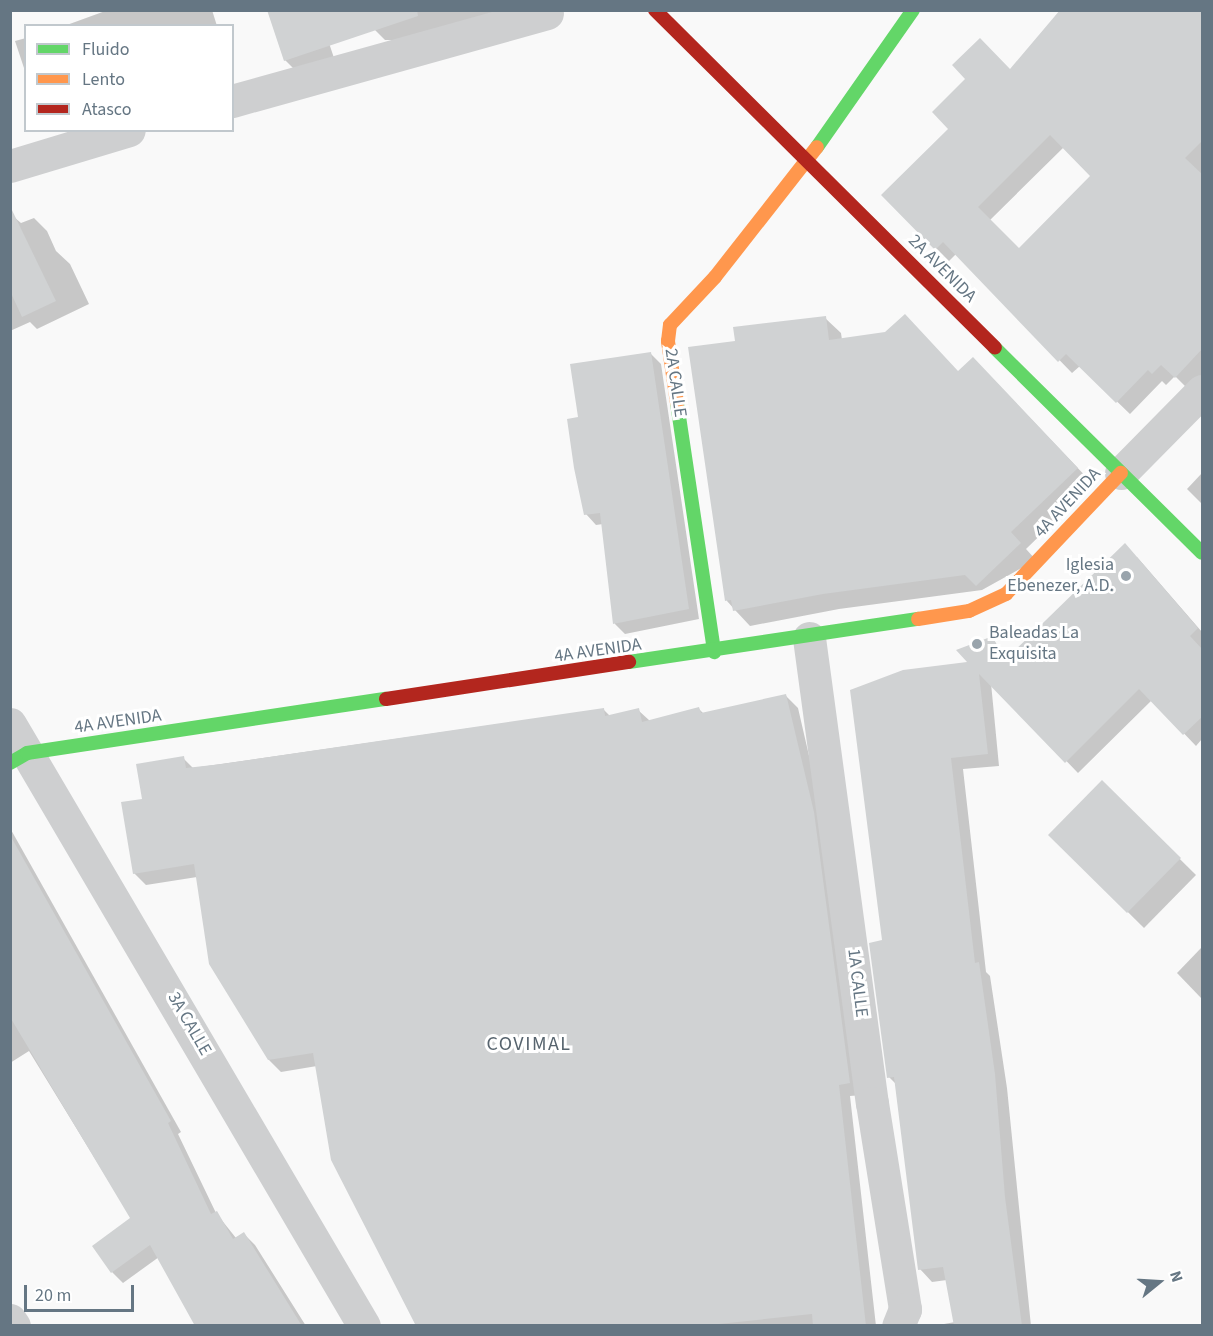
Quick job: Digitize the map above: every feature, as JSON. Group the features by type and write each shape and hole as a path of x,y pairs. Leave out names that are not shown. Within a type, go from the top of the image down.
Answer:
{"street":[{"name":"2A AVENIDA","path":"656,10 1203,553"},
{"name":"2A CALLE","path":"714,652 668,341 670,325 715,277 807,162 913,10"},
{"path":"234,100 547,13"},
{"path":"10,166 122,132"},
{"path":"1121,473 1203,391"},
{"name":"4A AVENIDA","path":"19,758 956,614 995,601 1006,594 1121,473"},
{"name":"1A CALLE","path":"809,638 872,1103 905,1309 898,1326"},
{"name":"3A CALLE","path":"10,724 19,758 364,1326"},
{"path":"10,1320 14,1326"}],"building":[{"path":"267,10 417,10 418,16 284,61"},
{"path":"1060,10 1203,10 1203,140 1185,158 1203,175 1203,348 1175,378 1161,365 1152,374 1148,370 1116,403 1066,354 1058,362 943,242 935,250 881,195 948,129 932,112 965,79 952,65 980,38 1010,69","holes":["1050,135 1090,176 1019,248 978,207"]},
{"path":"10,206 56,301 22,317 10,291"},
{"path":"905,314 958,371 973,357 1078,468 1011,532 1021,543 976,586 965,575 823,594 733,611 731,600 725,601 688,347 735,341 733,327 826,316 829,340 885,332"},
{"path":"651,352 689,609 613,624 600,513 584,515 574,468 567,419 578,417 570,364"},
{"path":"1125,543 1198,628 1190,636 1203,650 1203,716 1183,735 1139,689 1065,763 979,674 988,754 951,758 975,963 979,962 995,1074 1005,1197 1022,1326 954,1326 943,1267 918,1270 894,1077 887,1078 869,943 882,940 850,690 903,670 967,662 956,650 993,636 1003,662"},
{"path":"786,694 814,812 850,1083 839,1085 866,1326 813,1326 812,1314 700,1326 416,1326 331,1160 313,1053 268,1060 209,964 194,864 133,874 121,802 142,799 136,764 184,756 186,768 222,764 604,708 605,716 639,708 642,722 699,707 701,713"},
{"path":"1102,780 1181,858 1127,913 1048,835"},
{"path":"10,835 171,1121 168,1123 211,1214 217,1211 233,1239 244,1232 302,1326 195,1326 150,1245 111,1273 92,1246 130,1218 10,1017"}],"traffic: fast":[{"path":"817,147 913,10"},
{"path":"995,348 1202,553"},
{"path":"677,403 714,652"},
{"path":"629,662 918,619"},
{"path":"10,763 27,753 386,699"}],"traffic: slow":[{"path":"677,403 668,341 670,325 715,277 817,147"},
{"path":"918,619 969,611 1006,594 1121,473"}],"traffic: jam":[{"path":"655,10 995,348"},
{"path":"386,699 629,662"}],"place":[{"name":"Iglesia Ebenezer, A.D.","path":"1126,576"},
{"name":"Baleadas La Exquisita","path":"977,644"}],"district":[{"name":"COVIMAL","path":"529,1044"}]}
